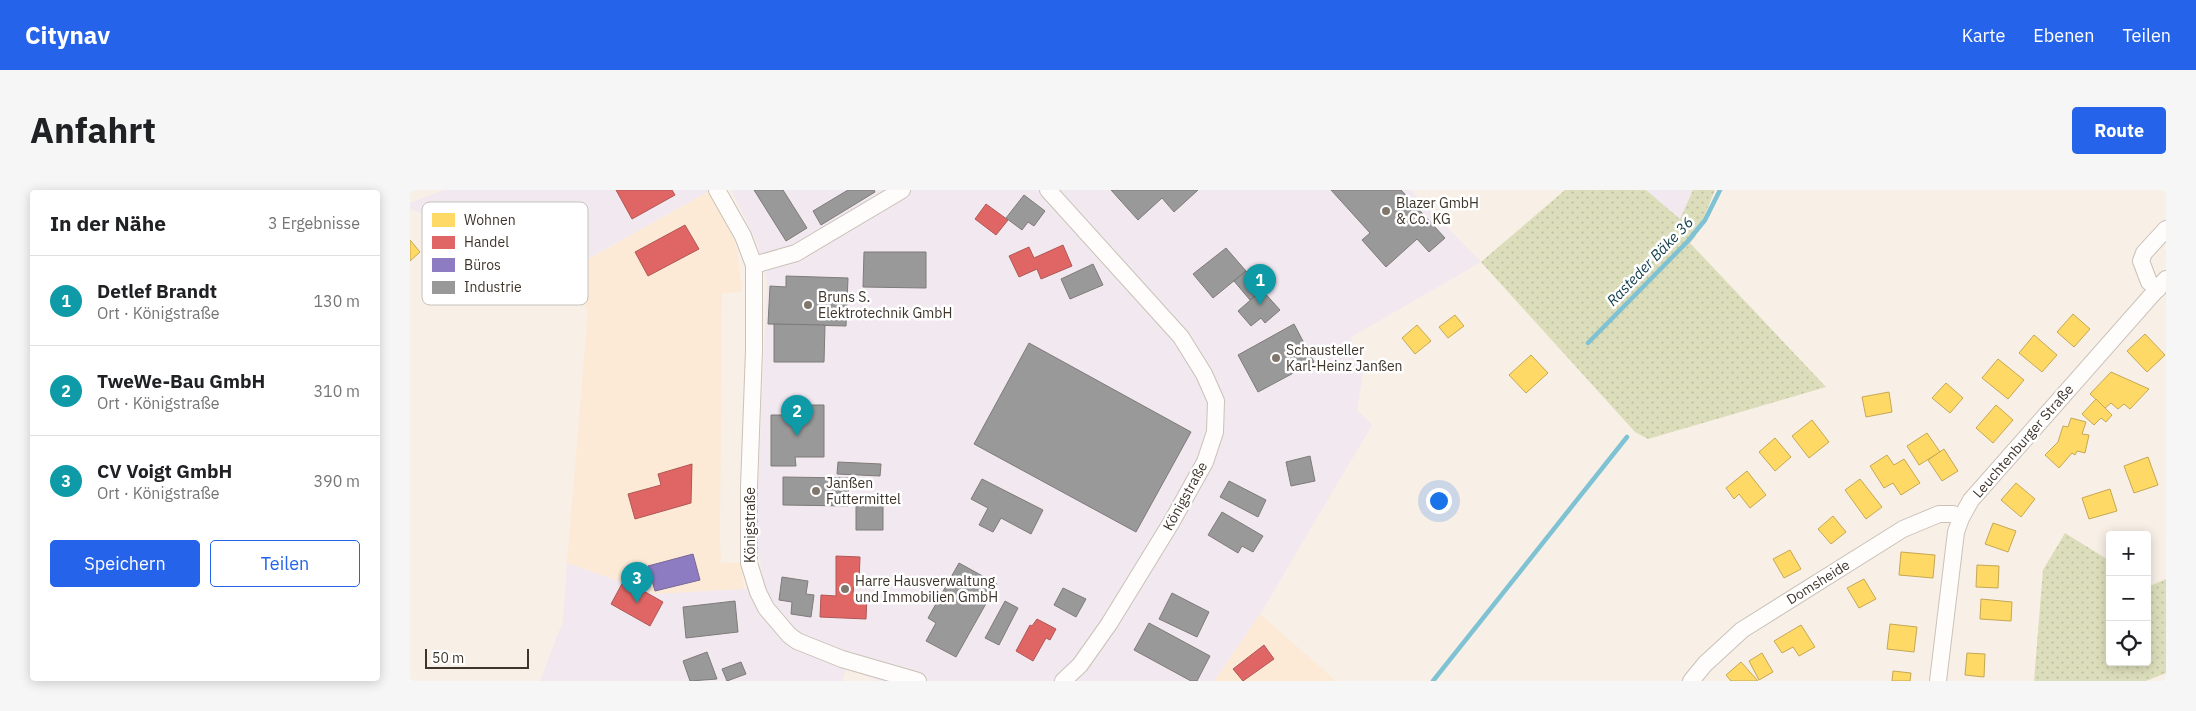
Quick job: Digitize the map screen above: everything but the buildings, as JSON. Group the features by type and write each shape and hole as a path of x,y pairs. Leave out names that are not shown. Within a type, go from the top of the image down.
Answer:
{"street":[{"name":"Königstraße","path":"717,190 743,236 754,265 749,563 758,592 766,608 789,635 797,641 842,659 918,681"},
{"path":"754,265 796,253 902,190"},
{"name":"Königstraße","path":"1048,190 1181,337 1204,374 1216,401 1214,432 1205,462 1171,523 1109,624 1080,665 1063,681"},
{"name":"Leuchtenburger Straße","path":"2162,284 2150,282 2141,261 2144,253 2166,229"},
{"name":"Leuchtenburger Straße","path":"1938,681 1956,532 1971,500 2162,284"},
{"name":"Domsheide","path":"1691,681 1705,664 1742,630 1904,529 1939,514 1953,514 1961,518"}],"shaded area":[{"path":"444,190 709,191 588,259 588,202 422,202 422,214 410,208 410,203"},
{"path":"731,190 1411,190 1481,262 1351,337 1363,373 1357,410 1372,425 1260,614 1214,681 880,681 846,669 842,681 540,681 563,621 567,563 655,594 744,589 763,579 756,540 767,283 758,245"},
{"path":"1646,190 1693,190 1680,219"},
{"path":"709,191 722,210 737,249 742,292 722,293 721,563 741,563 744,589 655,594 567,563 588,309 583,305 588,305 588,260"},
{"path":"1260,614 1336,681 1214,681"}],"green space":[{"path":"1565,190 1646,190 1680,219 1693,190 1715,190 1703,219 1693,232 1696,236 1690,243 1826,387 1648,439 1635,432 1481,262"},
{"path":"2065,533 2106,559 2106,666 2151,666 2151,586 2166,579 2166,673 2146,681 2034,681 2043,570"}],"waterway":[{"name":"Rasteder Bäke 36","path":"1588,343 1688,241 1705,220 1720,190"},
{"path":"1433,681 1627,437"}],"place":[{"name":"Blazer GmbH & Co. KG","path":"1386,211"},
{"name":"Bruns S. Elektrotechnik GmbH","path":"808,305"},
{"name":"Detlef Brandt","path":"1260,305"},
{"name":"Schausteller Karl-Heinz Janßen","path":"1276,358"},
{"name":"TweWe-Bau GmbH","path":"797,436"},
{"name":"Janßen Futtermittel","path":"816,491"},
{"name":"Harre Hausverwaltung und Immobilien GmbH","path":"845,589"},
{"name":"CV Voigt GmbH","path":"637,603"}]}
